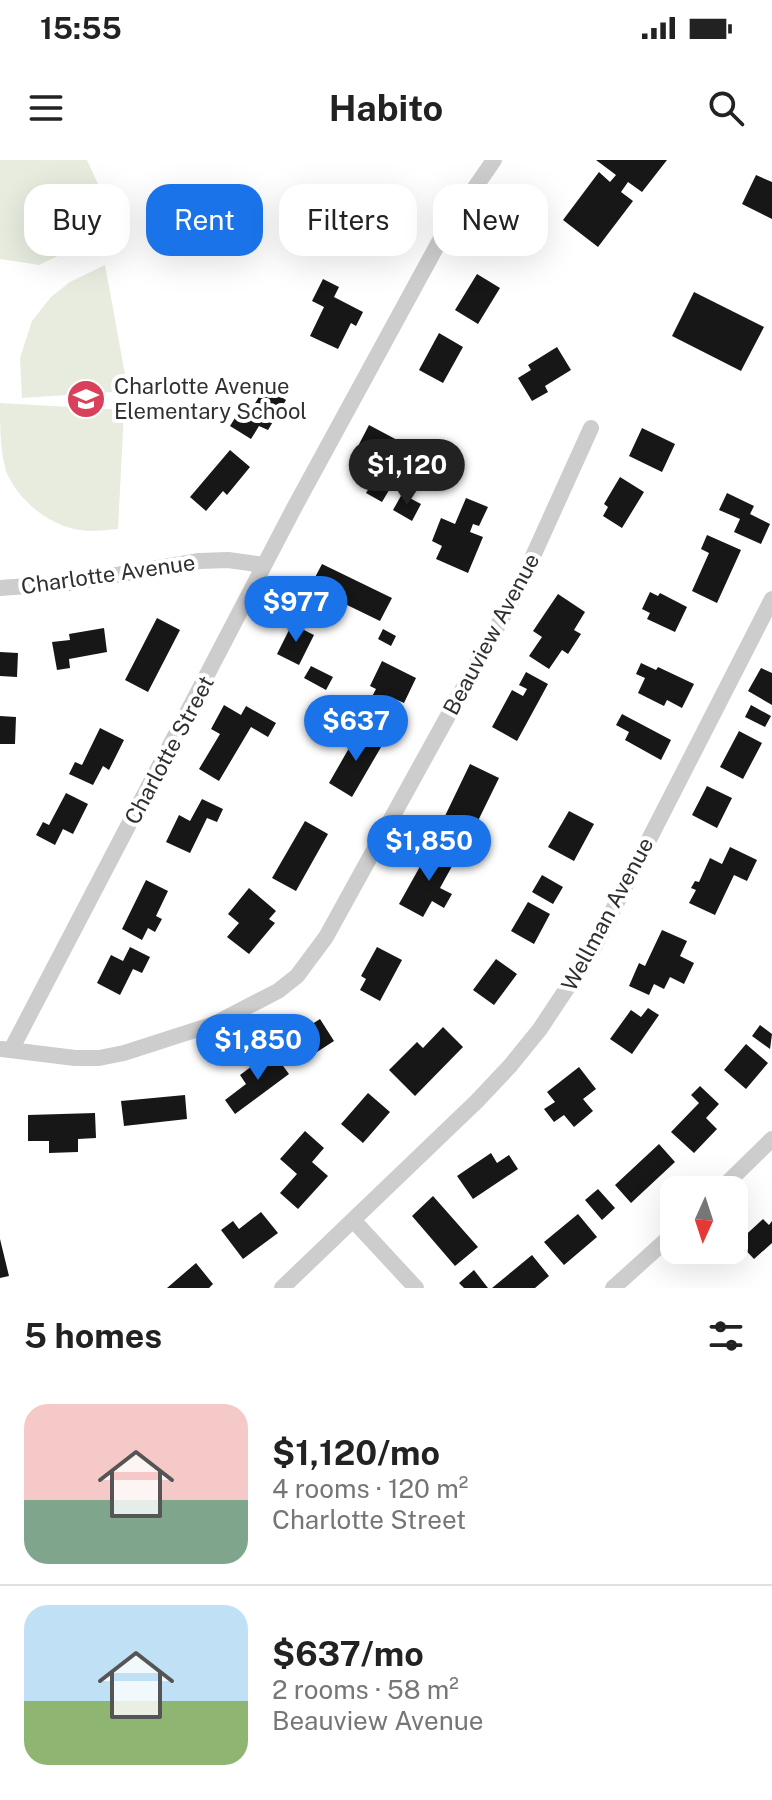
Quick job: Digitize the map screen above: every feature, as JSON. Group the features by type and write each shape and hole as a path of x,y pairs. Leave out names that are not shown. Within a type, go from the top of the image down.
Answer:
{"street":[{"name":"Charlotte Street","path":"6,1050 445,231 494,160"},
{"name":"Beauview Avenue","path":"6,1050 75,1058 99,1058 124,1053 214,1024 258,1004 297,976 326,937 519,587 591,428"},
{"name":"Charlotte Avenue","path":"0,588 69,583 199,561 228,560 264,565"},
{"name":"Wellman Avenue","path":"282,1288 510,1066 568,989 615,906 772,599"},
{"path":"734,1176 772,1139"},
{"path":"354,1221 416,1288"},
{"path":"613,1288 660,1246"}],"shaded area":[{"path":"0,160 87,160 98,184 24,184 24,256 58,256 39,265 0,259"},
{"path":"105,265 128,391 22,398 20,358 32,321 51,297 70,282"},
{"path":"0,403 124,410 118,529 89,531 68,527 46,517 26,501 6,471 1,446"}],"building":[{"path":"596,160 667,160 642,192 628,182 621,192 633,201 598,247 563,220 599,172 610,182 616,175"},
{"path":"756,175 772,182 772,219 742,204"},
{"path":"477,274 500,288 478,324 455,310"},
{"path":"323,279 339,287 334,297 363,312 356,326 351,323 338,349 310,336 324,307 312,301"},
{"path":"694,292 764,327 741,371 672,336"},
{"path":"439,333 463,347 443,383 419,370"},
{"path":"557,347 571,370 545,386 548,392 532,401 518,378 531,370 528,365"},
{"path":"265,387 286,400 268,430 259,426 251,439 230,426 238,413 246,418"},
{"path":"369,425 414,449 405,466 395,461 390,470 355,452"},
{"path":"642,428 675,444 662,472 629,456"},
{"path":"230,450 250,467 227,495 223,491 206,511 190,497"},
{"path":"376,476 392,485 382,502 366,493"},
{"path":"620,477 644,492 622,528 603,516 608,507 604,504"},
{"path":"727,493 754,506 750,514 770,524 761,544 734,532 740,519 719,510"},
{"path":"402,494 421,504 412,521 393,510"},
{"path":"466,498 488,507 479,526 473,524 470,532 483,537 468,573 436,559 442,546 432,541 441,518 455,524"},
{"path":"707,535 741,550 717,603 692,591 709,553 701,549"},
{"path":"322,564 392,598 380,621 310,587"},
{"path":"650,592 658,596 660,593 687,607 675,632 647,619 650,613 642,609"},
{"path":"558,594 585,612 574,630 581,634 568,654 562,650 549,669 529,656 542,637 533,631"},
{"path":"157,618 180,630 148,692 125,680"},
{"path":"292,624 314,635 299,665 277,654"},
{"path":"104,628 107,652 69,659 70,668 57,670 52,642 70,640 69,634"},
{"path":"383,629 396,636 391,646 378,639"},
{"path":"0,652 18,653 17,677 0,676"},
{"path":"382,661 416,678 404,703 395,699 387,716 367,706 376,689 370,686"},
{"path":"641,663 656,670 658,667 694,684 682,708 667,700 664,706 638,693 645,678 636,674"},
{"path":"311,666 333,677 326,690 304,678"},
{"path":"761,668 772,673 772,705 748,691"},
{"path":"526,672 548,684 517,741 492,727 512,690 523,696 527,689 519,685"},
{"path":"224,705 241,715 246,706 276,723 268,737 251,727 219,781 199,769 220,734 211,729"},
{"path":"751,705 771,716 765,727 745,717"},
{"path":"622,714 671,740 661,760 625,740 629,732 616,725"},
{"path":"0,716 16,717 15,744 0,744"},
{"path":"100,728 124,740 109,770 103,766 93,785 69,774 75,762 82,765"},
{"path":"360,729 384,742 352,797 329,783"},
{"path":"739,731 762,743 743,779 720,767"},
{"path":"470,764 499,778 473,831 483,836 476,849 455,839 461,827 444,818"},
{"path":"707,786 732,798 717,828 692,815"},
{"path":"66,793 88,804 73,834 63,829 55,845 36,835 43,822 49,825"},
{"path":"202,799 223,809 217,822 207,818 190,853 166,842 179,815 190,821"},
{"path":"569,811 594,824 574,861 548,847"},
{"path":"305,821 328,834 296,891 272,878"},
{"path":"432,845 456,859 440,888 452,894 444,908 432,901 423,917 399,904"},
{"path":"730,847 757,860 747,881 734,875 715,915 689,903 696,890 691,888 695,881 699,882 710,858 722,864"},
{"path":"542,875 563,887 553,904 532,892"},
{"path":"146,880 168,891 156,916 162,919 155,932 148,928 142,940 122,929"},
{"path":"249,888 276,911 269,919 275,923 249,954 227,937 239,923 228,914"},
{"path":"528,902 550,914 534,944 511,931"},
{"path":"662,930 687,941 680,956 694,963 684,984 670,977 664,989 654,984 649,995 629,986 639,963 645,966"},
{"path":"130,947 150,957 142,973 133,969 120,995 97,983 111,955 123,961"},
{"path":"377,947 402,960 380,1001 360,990 366,979 361,976"},
{"path":"496,959 517,974 494,1005 473,990"},
{"path":"648,1008 659,1015 632,1054 610,1039 631,1010 641,1017"},
{"path":"320,1019 334,1041 303,1061 289,1039"},
{"path":"760,1025 772,1034 770,1049 752,1036"},
{"path":"443,1027 463,1047 415,1096 389,1070 417,1042 423,1048"},
{"path":"746,1044 768,1063 746,1089 724,1070"},
{"path":"272,1051 289,1074 235,1114 225,1100 246,1084 240,1075"},
{"path":"579,1067 596,1089 583,1099 593,1111 574,1127 564,1115 554,1122 544,1109 555,1102 547,1092"},
{"path":"700,1086 719,1104 706,1118 717,1129 694,1153 671,1132 699,1103 691,1095"},
{"path":"368,1093 390,1112 363,1143 341,1124"},
{"path":"185,1095 187,1119 124,1126 121,1101"},
{"path":"95,1113 96,1138 78,1139 78,1152 49,1153 49,1141 28,1141 28,1115"},
{"path":"305,1131 324,1148 312,1162 328,1176 298,1209 280,1193 297,1174 280,1159"},
{"path":"659,1144 675,1162 631,1203 615,1185"},
{"path":"491,1153 497,1163 509,1155 518,1169 473,1199 457,1176"},
{"path":"598,1189 615,1208 602,1220 585,1200"},
{"path":"433,1196 478,1247 455,1266 412,1216"},
{"path":"261,1212 278,1233 243,1259 221,1230 233,1221 239,1229"},
{"path":"578,1214 597,1237 564,1265 544,1242"},
{"path":"763,1219 769,1225 772,1221 772,1243 754,1259 748,1253 748,1233"},
{"path":"0,1239 9,1276 0,1278"},
{"path":"532,1255 549,1276 535,1288 492,1288"},
{"path":"196,1263 213,1284 209,1288 167,1288"},
{"path":"474,1270 488,1288 464,1288 459,1283"}],"place":[{"name":"Charlotte Avenue Elementary School","path":"86,399"}]}
